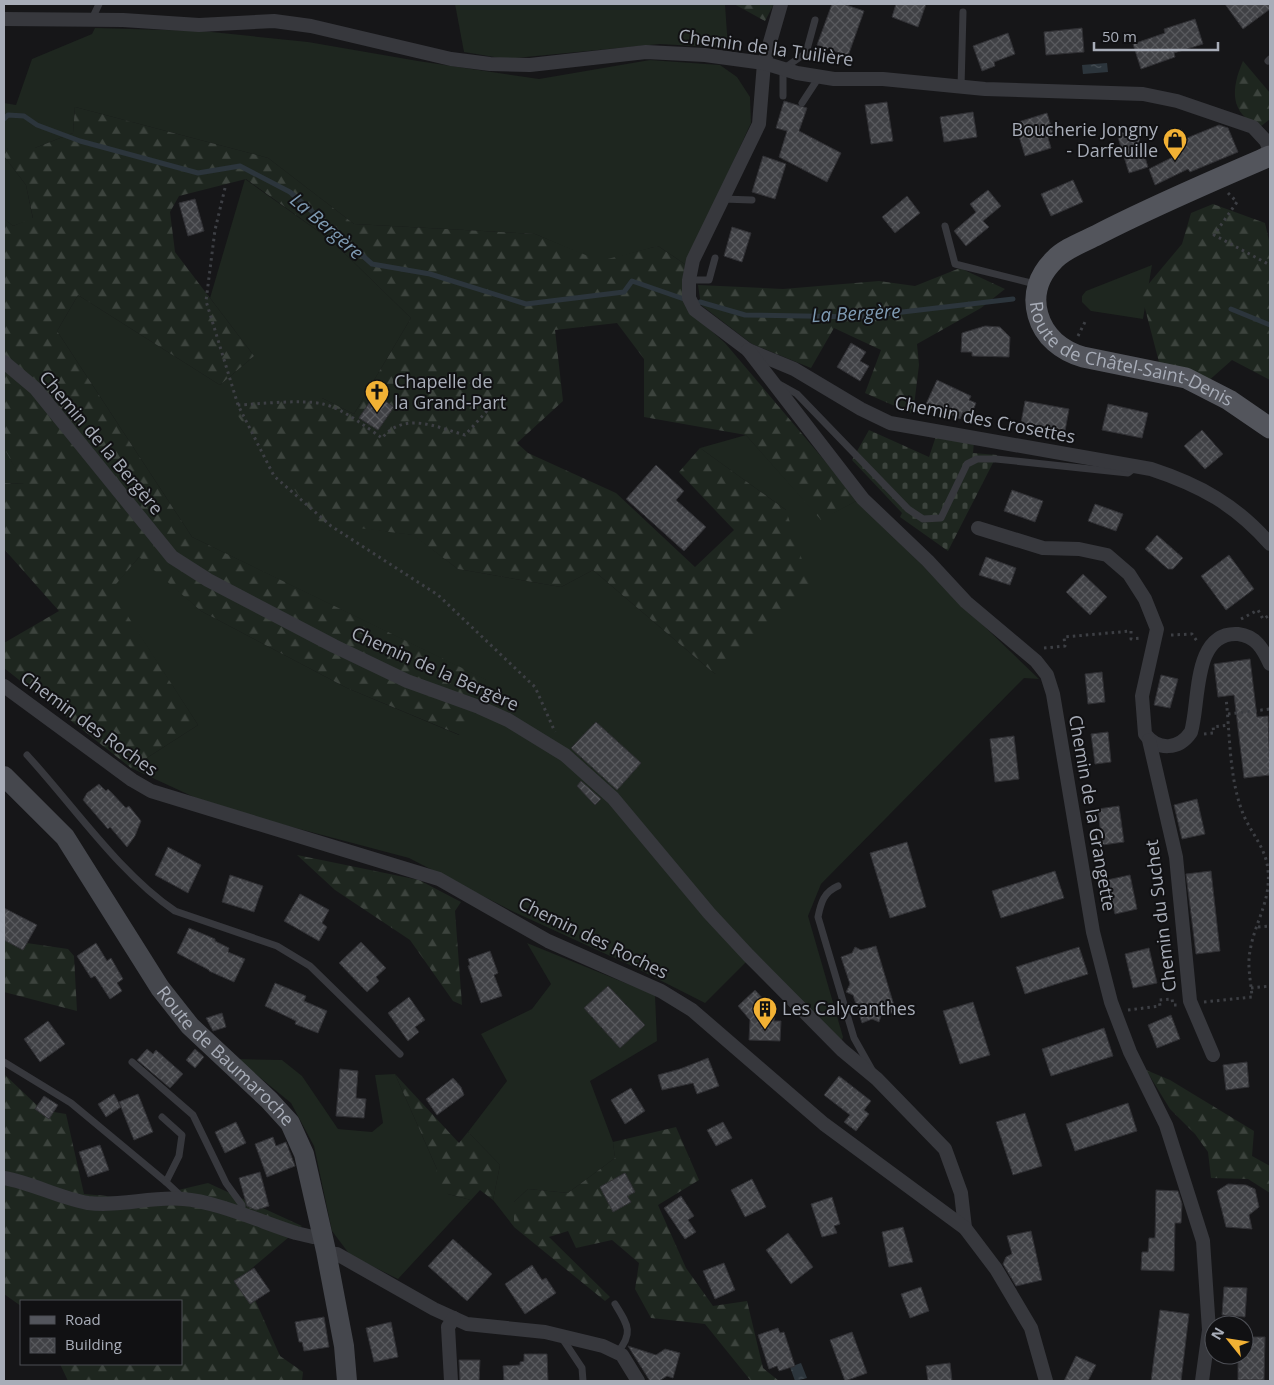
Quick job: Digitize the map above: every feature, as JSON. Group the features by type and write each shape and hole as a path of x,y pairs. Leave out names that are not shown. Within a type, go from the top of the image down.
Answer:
{"main road":[{"name":"Route de Châtel-Saint-Denis","path":"1269,146 1056,258 1044,271 1034,302 1039,320 1048,336 1067,351 1083,357 1186,378 1229,400 1270,428"}],"street":[{"name":"Chemin des Crosettes","path":"781,4 764,63 759,124 693,260 689,280 689,298 696,310 748,350 794,369 861,409 890,423 1028,445 1151,469 1188,481 1222,501 1258,530 1270,544"},
{"name":"Chemin de la Tuilière","path":"4,19 92,19 199,25 274,21 312,26 451,59 490,64 530,65 646,52 705,55 764,63 819,77 883,79 961,88 1143,94 1177,101 1253,127 1269,146"},
{"name":"Chemin de la Grangette","path":"748,350 863,499 928,561 966,602 1023,650 1047,676 1053,694 1093,932 1111,1002 1130,1052 1166,1125 1203,1241 1209,1330 1202,1381"},
{"name":"Chemin de la Bergère","path":"4,362 36,389 172,557 208,580 334,646 407,681 479,706 508,720 565,755 613,798 709,913 748,955 842,1050 877,1079 945,1149 961,1193 966,1228"},
{"name":"Chemin du Suchet","path":"978,528 1043,548 1079,549 1107,555 1129,574 1145,599 1157,629 1142,696 1145,734 1149,740 1176,856 1190,1001 1213,1055"},
{"path":"1149,740 1162,747 1170,747 1182,742 1189,735 1204,654 1215,641 1231,634 1246,636 1259,644 1270,664"},
{"name":"Chemin des Roches","path":"4,686 132,780 151,791 439,879 548,941 661,991 692,1010 824,1124 966,1228 996,1269 1031,1328 1046,1381"},
{"name":"Route de Baumaroche","path":"4,776 65,837 160,988 190,1026 269,1100 290,1124 304,1154 325,1245 344,1346 347,1381"},
{"path":"4,1178 31,1185 72,1200 89,1203 196,1200 304,1235 325,1245 337,1254 434,1309 467,1324 545,1332 603,1346 617,1353 627,1363 638,1381"},
{"path":"451,1381 448,1327 454,1318"}],"lane":[{"path":"92,19 99,4"},
{"path":"961,88 963,12"},
{"path":"782,96 783,69 806,53 815,20"},
{"path":"802,102 819,77"},
{"path":"723,198 752,200"},
{"path":"944,226 955,264 1038,285"},
{"path":"689,280 709,280 715,258"},
{"path":"770,379 797,394 908,509 923,519 940,518 967,464 977,460 996,459 1128,473 1136,467"},
{"path":"27,755 101,841 162,902 175,911 277,946 310,966 400,1054"},
{"path":"838,886 828,890 821,904 818,917 854,1038 877,1079"},
{"path":"4,1062 71,1103 184,1199"},
{"path":"132,1062 193,1115 226,1183 242,1205 242,1215"},
{"path":"162,1117 182,1136 179,1156 166,1182"},
{"path":"615,1304 629,1330 628,1340 617,1353"},
{"path":"561,1336 582,1368 583,1381"}],"path":[{"path":"224,188 215,230 206,301 238,405 274,476 331,526 438,595 536,687 565,755"},
{"path":"1228,193 1237,202 1214,236 1270,265"},
{"path":"1074,344 1086,320"},
{"path":"238,405 281,402 323,404 355,420 382,438 391,428 417,421 465,435 496,401"},
{"path":"1023,650 1065,646 1064,637 1130,631 1131,639 1155,636"},
{"path":"1226,698 1236,786 1242,812 1263,850 1268,867 1266,902 1250,952 1252,997"},
{"path":"1228,714 1270,709"},
{"path":"1189,735 1214,733 1214,727 1229,725"},
{"path":"1258,927 1270,926"},
{"path":"1252,988 1270,986"}],"green space":[{"path":"455,4 725,4 728,48 660,44 506,59 464,52"},
{"path":"734,4 774,4 765,21"},
{"path":"95,28 202,31 308,42 539,79 650,60 720,65 737,77 750,97 751,123 686,265 658,246 600,262 535,234 354,224 268,158 75,107 73,133 35,148 8,148 4,156 4,103 16,105 32,59 92,34"},
{"path":"1243,61 1270,93 1270,119 1260,127 1243,115 1235,99 1236,81"},
{"path":"75,107 268,158 354,224 535,234 600,261 658,246 686,265 690,312 725,343 858,500 821,520 746,435 644,417 644,359 617,323 555,330 563,401 517,443 528,453 616,493 695,567 734,530 679,472 700,448 786,510 812,591 715,674 593,570 561,587 458,569 413,535 320,523 228,403 322,398 354,414 411,318 332,241 246,179 179,196 170,212 175,252 254,356 220,385 78,295 57,331 192,537 489,681 460,735 347,688 201,611 139,557 111,590 198,725 131,768 4,668 4,643 59,611 4,549 4,483 24,484 4,448 4,219 13,226 33,218 26,185 4,156 8,148 35,148 73,133"},
{"path":"4,156 26,185 33,219 13,226 4,219"},
{"path":"245,179 332,241 411,318 354,414 322,398 320,522 414,535 458,569 561,587 593,570 715,674 786,510 700,448 746,435 821,519 858,500 961,604 1039,679 1024,678 821,884 808,916 843,1037 839,1049 746,962 705,1003 632,966 514,912 409,858 277,823 196,798 131,768 198,725 110,590 140,556 201,611 347,688 459,735 488,681 192,537 57,331 78,295 220,385 254,356 210,298"},
{"path":"1213,204 1265,223 1270,245 1270,380 1232,360 1206,383 1160,366 1141,293 1182,244 1191,213"},
{"path":"1152,265 1143,319 1091,311 1082,302 1082,296 1086,291"},
{"path":"960,268 1005,289 981,308 917,344 919,365 913,414 865,393 881,350 834,328 811,368 752,344 701,305 698,285 783,289 879,281 915,286"},
{"path":"869,430 929,457 936,436 974,442 973,453 997,455 948,551 900,517 902,513 852,460"},
{"path":"4,448 25,484 4,483"},
{"path":"297,855 419,880 461,902 455,911 462,1005 453,1001 410,940 335,890"},
{"path":"4,935 13,941 68,949 74,956 77,1011 4,992"},
{"path":"527,943 655,995 657,1041 590,1081 613,1142 615,1158 568,1193 528,1189 514,1202 514,1227 493,1200 500,1165 468,1132 507,1081 481,1034 532,1009 551,984"},
{"path":"237,1059 282,1060 302,1076 338,1129 372,1132 383,1123 375,1075 395,1074 448,1194 471,1200 398,1279 350,1255 332,1231 314,1146 291,1103"},
{"path":"1146,1070 1170,1080 1254,1131 1252,1156 1270,1166 1270,1193 1248,1179 1211,1178 1208,1152 1195,1134 1170,1109"},
{"path":"4,1074 42,1110 66,1114 84,1194 140,1199 208,1183 302,1226 244,1275 280,1356 303,1372 302,1381 68,1381 60,1365 182,1365 182,1300 20,1300 20,1305 4,1294"},
{"path":"395,1074 459,1143 468,1132 500,1165 493,1200 480,1190 471,1200 448,1194 432,1186 437,1169"},
{"path":"676,1127 699,1180 658,1205 686,1268 713,1306 747,1301 763,1368 779,1381 751,1381 705,1324 651,1318 635,1289 639,1263 612,1240 576,1248 568,1231 549,1237 610,1297 605,1301 514,1227 514,1202 528,1189 568,1193 615,1158 613,1142"}],"water":[{"path":"1107,63 1108,72 1083,74 1082,65"},
{"path":"801,1363 807,1378 795,1381 790,1367"}],"building":[{"path":"832,4 843,4 864,11 848,56 817,45"},
{"path":"896,4 926,4 918,27 892,17"},
{"path":"1225,4 1270,4 1270,9 1243,29"},
{"path":"1195,19 1203,44 1174,53 1175,57 1141,69 1133,44 1165,33 1164,29"},
{"path":"1082,28 1084,52 1046,55 1044,32"},
{"path":"1008,33 1015,54 994,62 995,66 982,71 973,46"},
{"path":"784,101 807,108 799,131 841,153 827,182 779,157 787,131 776,128"},
{"path":"887,102 893,141 871,144 865,105"},
{"path":"973,112 977,137 944,142 940,117"},
{"path":"1047,113 1054,136 1048,138 1051,148 1025,156 1015,123"},
{"path":"1219,125 1228,128 1238,152 1190,172 1188,169 1155,185 1149,169 1181,153 1177,142"},
{"path":"1136,129 1148,167 1129,173 1117,134"},
{"path":"763,156 786,164 775,199 752,192"},
{"path":"1073,180 1083,202 1051,216 1041,194"},
{"path":"988,190 1001,206 983,221 989,227 966,246 954,231 976,212 970,204"},
{"path":"907,196 920,213 895,233 882,217"},
{"path":"195,199 204,231 188,236 179,203"},
{"path":"732,227 751,233 742,262 724,256"},
{"path":"985,326 1000,327 1010,337 1009,357 972,356 972,352 961,352 962,333"},
{"path":"851,343 866,352 860,361 869,366 860,381 837,367"},
{"path":"937,380 971,396 969,400 976,403 971,416 963,412 960,419 926,404"},
{"name":"Chapelle de la Grand-Part","path":"375,394 394,407 378,430 359,418"},
{"path":"1025,401 1069,409 1065,431 1021,423"},
{"path":"1108,404 1148,413 1142,438 1102,430"},
{"path":"1202,430 1223,454 1205,469 1184,446"},
{"path":"656,465 684,491 676,500 706,527 684,551 626,499"},
{"path":"1012,490 1043,501 1035,522 1004,511"},
{"path":"1095,504 1123,514 1116,531 1088,521"},
{"path":"1157,535 1183,558 1173,569 1168,569 1145,549"},
{"path":"1229,555 1254,589 1226,610 1201,576"},
{"path":"986,557 1016,568 1010,585 979,575"},
{"path":"1083,574 1107,597 1090,615 1066,592"},
{"path":"1250,659 1257,717 1268,716 1270,775 1244,778 1234,695 1218,697 1214,664"},
{"path":"1102,672 1105,702 1088,704 1085,674"},
{"path":"1161,675 1178,679 1170,708 1154,705"},
{"path":"596,722 641,763 617,790 571,748"},
{"path":"1108,732 1111,762 1095,764 1091,734"},
{"path":"1014,736 1019,779 995,782 990,739"},
{"path":"581,781 601,799 595,805 577,786"},
{"path":"99,784 106,791 108,789 126,808 129,806 141,821 135,836 127,847 110,827 108,829 83,800 87,793"},
{"path":"1197,799 1205,834 1182,839 1174,805"},
{"path":"1119,806 1124,842 1102,845 1098,809"},
{"path":"907,842 926,907 890,918 870,853"},
{"path":"168,847 201,865 188,893 155,875"},
{"path":"1055,871 1064,898 1001,918 992,891"},
{"path":"1211,871 1220,951 1196,954 1186,874"},
{"path":"230,875 263,886 254,912 222,902"},
{"path":"1130,875 1137,909 1115,914 1107,880"},
{"path":"300,894 329,910 322,923 327,927 319,941 284,921"},
{"path":"4,908 37,925 23,950 4,940"},
{"path":"189,928 215,939 215,941 229,948 228,952 245,959 234,982 209,971 177,953"},
{"path":"361,942 386,968 376,977 379,981 367,992 339,963"},
{"path":"96,943 107,961 111,958 123,979 117,983 122,991 110,999 95,976 91,978 77,956"},
{"path":"876,946 896,1012 881,1016 879,1022 872,1019 862,1023 853,995 846,992 850,984 841,957 852,953 855,947 861,950"},
{"path":"1079,947 1088,974 1025,994 1016,967"},
{"path":"1149,948 1157,983 1133,988 1125,954"},
{"path":"490,951 498,973 494,975 502,996 481,1003 468,966 470,965 468,959"},
{"path":"275,983 306,996 304,1001 327,1011 318,1033 295,1024 296,1021 265,1006"},
{"path":"608,986 645,1025 620,1048 584,1008"},
{"path":"755,990 775,1012 774,1021 781,1021 780,1041 749,1040 750,1020 738,1006"},
{"path":"409,997 425,1020 415,1027 419,1032 408,1041 388,1013"},
{"path":"973,1002 990,1055 960,1064 943,1011"},
{"path":"222,1013 226,1027 213,1031 206,1018"},
{"path":"1171,1015 1180,1039 1157,1048 1148,1025"},
{"path":"48,1021 65,1044 40,1062 24,1039"},
{"path":"1104,1028 1113,1056 1051,1076 1042,1049"},
{"path":"147,1049 153,1054 156,1050 183,1074 170,1088 137,1060"},
{"path":"195,1049 204,1057 195,1068 186,1060"},
{"path":"708,1058 719,1086 697,1094 693,1083 662,1090 658,1075"},
{"path":"1247,1062 1249,1087 1226,1090 1223,1065"},
{"path":"340,1069 358,1071 356,1098 366,1099 364,1118 336,1116"},
{"path":"839,1076 871,1101 864,1110 869,1114 856,1131 844,1122 850,1115 824,1095"},
{"path":"453,1078 461,1087 464,1095 437,1115 426,1099"},
{"path":"631,1088 645,1111 625,1124 611,1100"},
{"path":"114,1094 121,1107 106,1117 98,1104"},
{"path":"138,1094 153,1132 134,1140 119,1102"},
{"path":"44,1096 58,1105 49,1119 35,1109"},
{"path":"1128,1103 1137,1131 1075,1151 1066,1124"},
{"path":"1025,1113 1042,1166 1013,1175 996,1122"},
{"path":"236,1122 246,1143 225,1153 215,1132"},
{"path":"723,1122 732,1138 716,1146 707,1130"},
{"path":"273,1137 276,1146 286,1142 295,1166 267,1177 255,1144"},
{"path":"100,1145 109,1170 88,1177 79,1152"},
{"path":"260,1172 269,1206 256,1210 247,1206 239,1178"},
{"path":"625,1173 635,1192 627,1196 631,1202 613,1212 600,1187"},
{"path":"752,1179 766,1207 745,1217 731,1190"},
{"path":"1228,1184 1246,1185 1255,1189 1259,1207 1249,1215 1252,1229 1226,1227 1217,1191"},
{"path":"1156,1190 1178,1191 1182,1204 1181,1223 1175,1223 1174,1271 1141,1270 1142,1252 1148,1252 1149,1238 1155,1238"},
{"path":"681,1196 694,1216 688,1220 696,1232 685,1239 664,1208"},
{"path":"832,1197 840,1224 834,1226 837,1233 822,1237 811,1204"},
{"path":"903,1227 913,1262 889,1267 882,1232"},
{"path":"1031,1231 1042,1280 1016,1286 1003,1264 1006,1257 1012,1254 1007,1236"},
{"path":"788,1233 813,1267 791,1284 766,1250"},
{"path":"453,1239 492,1274 467,1301 428,1266"},
{"path":"724,1263 735,1290 715,1299 703,1271"},
{"path":"532,1265 542,1280 546,1278 556,1293 525,1314 505,1284"},
{"path":"254,1268 270,1291 250,1304 234,1281"},
{"path":"921,1287 929,1311 910,1318 901,1294"},
{"path":"1224,1287 1247,1288 1245,1315 1222,1315"},
{"path":"1160,1310 1189,1314 1181,1381 1151,1381"},
{"path":"324,1317 329,1347 304,1351 302,1342 299,1342 295,1322"},
{"path":"391,1322 398,1357 374,1362 366,1328"},
{"path":"778,1328 780,1333 784,1332 795,1366 779,1371 777,1366 769,1369 758,1335"},
{"path":"852,1332 867,1373 845,1381 830,1340"},
{"path":"1254,1337 1265,1337 1264,1380 1238,1380 1238,1365 1254,1365"},
{"path":"628,1346 656,1355 665,1349 680,1353 673,1378 667,1376 659,1381 650,1381"},
{"path":"524,1354 547,1354 548,1381 504,1381 503,1366 520,1365 520,1362 524,1361"},
{"path":"1076,1356 1096,1365 1088,1381 1064,1381"},
{"path":"459,1360 480,1360 479,1381 460,1381"},
{"path":"950,1363 952,1381 928,1381 926,1366"}],"waterway":[{"name":"La Bergère","path":"4,119 8,115 24,116 37,125 80,141 198,173 240,166 290,192 372,264 430,274 526,304 624,292 632,281 684,299"},
{"name":"La Bergère","path":"700,302 745,315 860,317 1013,299"},
{"name":"La Bergère","path":"1231,309 1270,325"}],"place":[{"name":"Boucherie Jongny - Darfeuille","path":"1175,161"},
{"name":"Chapelle de la Grand-Part","path":"377,413"},
{"name":"Les Calycanthes","path":"765,1030"}]}
